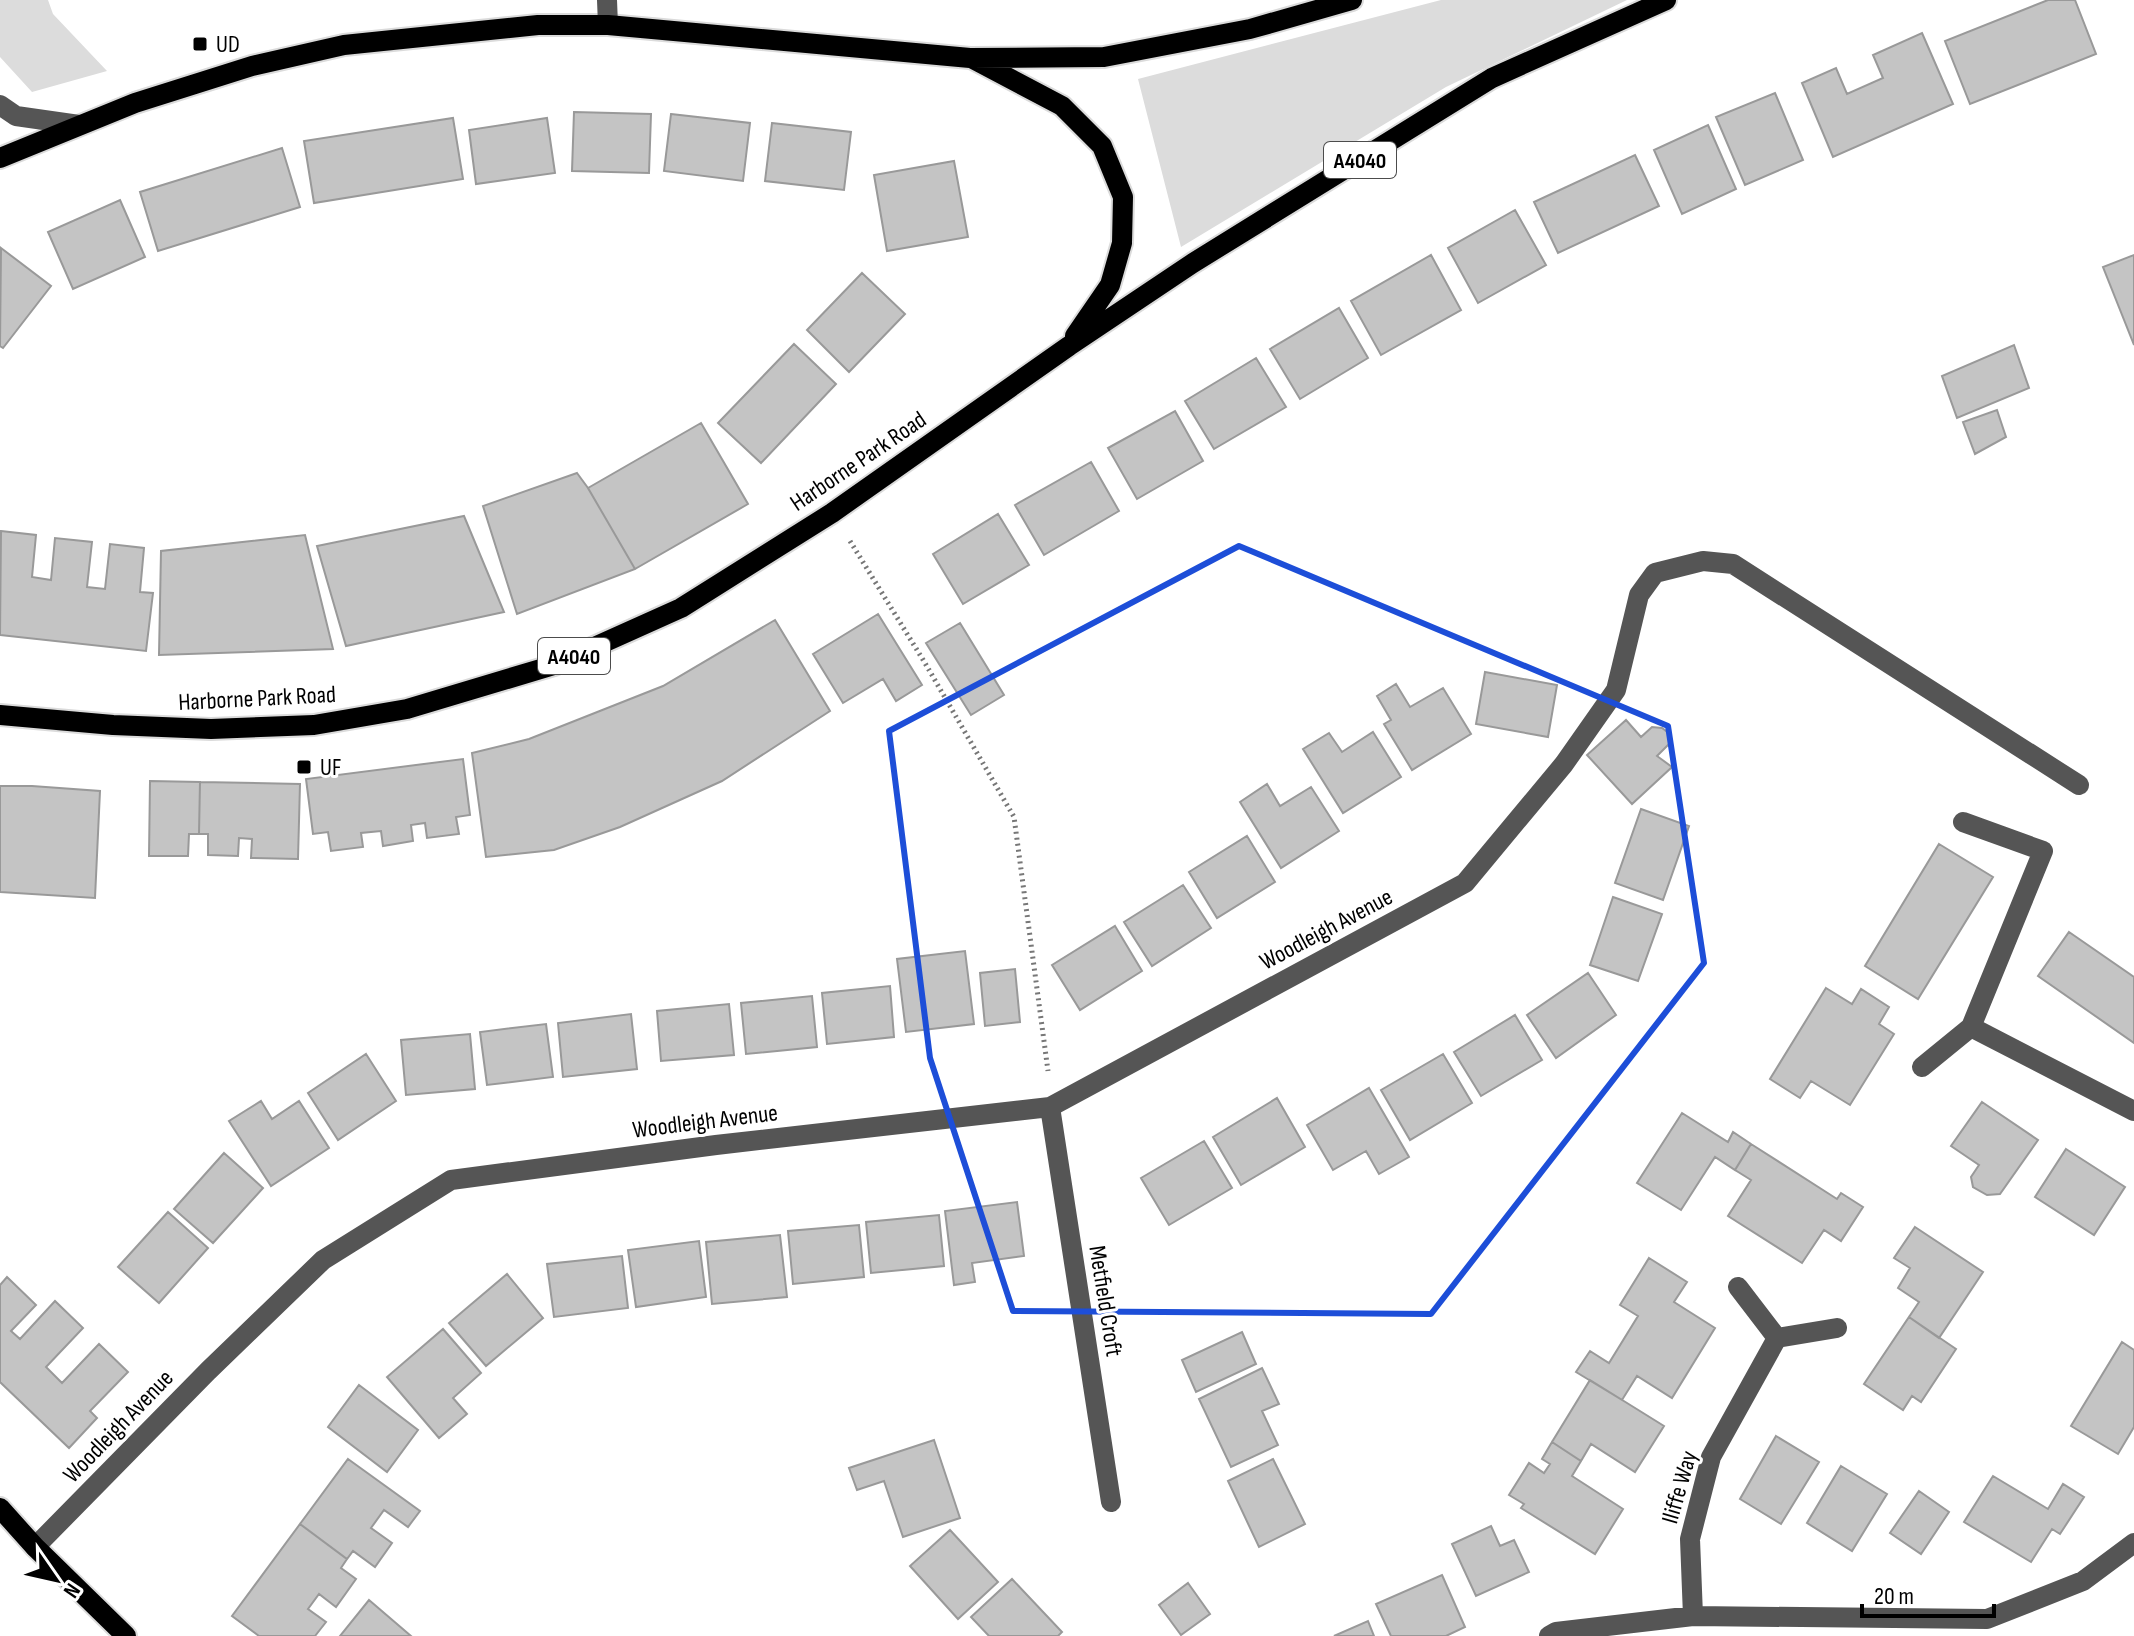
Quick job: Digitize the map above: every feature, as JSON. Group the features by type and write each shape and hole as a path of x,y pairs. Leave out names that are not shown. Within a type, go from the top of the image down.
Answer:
{"main road":[{"path":"0,158 135,103 252,66 344,45 538,25 608,25 970,58 1104,57 1250,29 1352,0"},
{"name":"Harborne Park Road","path":"0,715 113,725 211,729 314,725 407,709 554,665 681,608 832,513 1193,263 1492,78 1666,0"},
{"path":"970,58 1062,106 1102,146 1123,197 1122,243 1110,285 1069,346"},
{"path":"0,1508 35,1547 126,1636"}],"street":[{"path":"607,0 608,25"},
{"path":"0,105 16,116 79,125"},
{"name":"Woodleigh Avenue","path":"35,1547 208,1371 323,1260 451,1180 716,1145 1050,1107 1465,883 1564,764 1616,690 1639,595 1655,573 1703,561 1733,564 2079,785"},
{"path":"1922,1067 1971,1027 2043,851 1963,822"},
{"path":"1971,1027 2134,1111"},
{"name":"Metfield Croft","path":"1050,1107 1111,1502"},
{"path":"1738,1287 1777,1338 1837,1328"},
{"name":"Iliffe Way","path":"1693,1616 1690,1539 1711,1457 1777,1338"},
{"path":"1549,1636 1556,1632 1693,1616 1989,1628 2083,1581 2134,1543"}],"path":[{"path":"832,513 925,663 1014,817 1046,1045 1050,1107"}],"highlighted area":[{"path":"1239,546 1668,726 1704,963 1431,1314 1013,1311 930,1058 889,731"}],"shaded area":[{"path":"0,0 48,0 53,14 107,71 32,92 0,57"},
{"path":"1441,0 1627,0 1446,87 1181,247 1138,79"}],"building":[{"path":"2048,0 2075,0 2096,54 1970,104 1945,41"},
{"path":"1922,33 1953,104 1833,157 1802,83 1836,68 1847,94 1883,78 1873,55"},
{"path":"1775,93 1803,160 1745,185 1716,117"},
{"path":"574,112 651,114 649,173 572,171"},
{"path":"671,114 750,123 743,181 664,171"},
{"path":"453,118 463,179 314,203 304,141"},
{"path":"547,118 555,173 476,184 469,130"},
{"path":"772,123 851,132 844,190 765,181"},
{"path":"1708,125 1736,189 1682,214 1654,150"},
{"path":"282,148 300,207 158,251 140,192"},
{"path":"1635,155 1659,206 1558,253 1534,202"},
{"path":"954,161 968,237 887,251 874,175"},
{"path":"120,200 145,257 73,289 48,232"},
{"path":"1515,210 1546,265 1478,303 1448,248"},
{"path":"1,248 51,286 3,348 0,346"},
{"path":"1431,255 1461,310 1381,355 1351,301"},
{"path":"2134,255 2134,345 2103,267"},
{"path":"862,273 905,314 849,372 807,330"},
{"path":"1339,308 1368,358 1300,399 1270,349"},
{"path":"794,344 836,384 761,463 718,423"},
{"path":"2014,345 2029,388 1957,418 1942,376"},
{"path":"1256,358 1286,407 1214,449 1185,401"},
{"path":"1997,410 2006,437 1975,454 1963,422"},
{"path":"1175,411 1203,461 1137,499 1108,448"},
{"path":"701,423 748,504 635,569 588,488"},
{"path":"1091,462 1119,511 1044,555 1015,505"},
{"path":"577,473 635,569 517,614 483,506"},
{"path":"998,514 1029,565 963,604 933,554"},
{"path":"464,516 504,612 346,646 317,546"},
{"path":"1,531 36,535 32,577 51,580 55,538 92,542 87,587 105,589 110,544 144,548 140,592 153,593 146,651 0,635"},
{"path":"305,535 333,649 159,655 161,551"},
{"path":"878,614 922,685 896,701 883,679 843,703 813,654"},
{"path":"775,620 830,711 722,781 620,827 554,850 486,857 472,753 529,739 663,686"},
{"path":"960,623 1004,695 971,715 926,643"},
{"path":"1485,672 1557,685 1548,737 1476,724"},
{"path":"1396,684 1410,707 1443,688 1471,734 1412,770 1384,724 1391,720 1377,696"},
{"path":"1626,720 1641,737 1652,727 1662,728 1670,734 1669,744 1657,756 1672,767 1632,804 1587,755"},
{"path":"1373,732 1401,777 1343,813 1303,749 1329,733 1342,752"},
{"path":"463,759 470,815 456,817 459,834 427,838 425,823 411,825 413,841 383,846 381,831 361,833 363,847 331,851 328,832 313,834 306,779"},
{"path":"150,781 200,782 199,834 189,834 188,856 149,856"},
{"path":"200,782 300,784 298,859 251,858 252,839 239,838 238,856 208,855 208,834 199,834"},
{"path":"1267,784 1280,806 1311,787 1339,831 1281,868 1240,802"},
{"path":"0,786 100,791 95,898 0,892"},
{"path":"1641,809 1689,826 1663,900 1615,883"},
{"path":"1247,836 1275,882 1217,918 1189,872"},
{"path":"1939,844 1993,877 1918,999 1865,966"},
{"path":"1183,885 1211,928 1152,966 1124,922"},
{"path":"1613,897 1662,914 1638,981 1590,965"},
{"path":"1115,926 1142,971 1080,1010 1052,965"},
{"path":"2069,932 2134,977 2134,1043 2038,976"},
{"path":"965,951 974,1024 906,1032 897,959"},
{"path":"1015,969 1020,1022 985,1026 980,973"},
{"path":"1588,973 1616,1015 1556,1058 1527,1015"},
{"path":"890,986 894,1037 827,1044 822,993"},
{"path":"1826,988 1852,1004 1861,989 1889,1007 1879,1024 1894,1034 1850,1105 1811,1081 1800,1098 1770,1079"},
{"path":"812,996 817,1047 746,1054 741,1003"},
{"path":"729,1004 734,1055 661,1061 657,1011"},
{"path":"631,1014 637,1069 563,1077 558,1023"},
{"path":"1515,1015 1542,1060 1481,1096 1454,1052"},
{"path":"546,1024 553,1077 487,1085 480,1032"},
{"path":"470,1034 475,1089 406,1095 401,1040"},
{"path":"366,1054 396,1101 338,1140 308,1093"},
{"path":"1443,1054 1472,1103 1410,1140 1381,1090"},
{"path":"1369,1088 1409,1157 1379,1174 1366,1151 1333,1170 1307,1125"},
{"path":"1277,1098 1305,1147 1241,1185 1213,1137"},
{"path":"261,1101 272,1119 299,1101 329,1148 271,1186 229,1121"},
{"path":"1982,1102 2038,1140 2000,1194 1987,1195 1973,1187 1971,1177 1979,1165 1951,1146"},
{"path":"1682,1113 1728,1142 1733,1132 1751,1144 1735,1170 1715,1157 1681,1210 1637,1183"},
{"path":"1204,1141 1232,1188 1169,1225 1141,1178"},
{"path":"1751,1144 1837,1199 1841,1193 1863,1207 1841,1241 1824,1230 1802,1263 1728,1216 1751,1180 1735,1170"},
{"path":"2066,1149 2125,1187 2094,1235 2035,1197"},
{"path":"224,1153 263,1188 213,1243 174,1209"},
{"path":"1017,1202 1024,1256 972,1263 975,1282 954,1285 945,1211"},
{"path":"168,1212 208,1248 159,1303 118,1267"},
{"path":"939,1215 944,1266 871,1273 866,1222"},
{"path":"859,1225 864,1277 793,1284 788,1231"},
{"path":"1915,1227 1983,1272 1939,1338 1909,1317 1919,1302 1898,1288 1910,1268 1894,1258"},
{"path":"780,1235 787,1297 712,1304 706,1242"},
{"path":"699,1241 706,1297 636,1307 628,1250"},
{"path":"622,1256 628,1308 554,1317 547,1264"},
{"path":"1649,1258 1687,1282 1674,1302 1715,1328 1672,1398 1637,1376 1622,1400 1576,1372 1590,1351 1609,1363 1638,1316 1620,1305"},
{"path":"507,1274 543,1318 486,1366 449,1323"},
{"path":"7,1277 36,1305 11,1331 20,1339 55,1301 83,1328 46,1367 62,1383 99,1344 128,1372 90,1411 97,1418 69,1448 0,1382 0,1285"},
{"path":"1909,1317 1956,1349 1921,1402 1912,1396 1903,1410 1864,1384"},
{"path":"443,1329 481,1373 453,1398 467,1414 439,1438 387,1377"},
{"path":"1242,1332 1256,1364 1196,1392 1182,1360"},
{"path":"2122,1342 2134,1350 2134,1427 2118,1454 2071,1426"},
{"path":"1262,1368 1279,1404 1262,1411 1278,1445 1231,1467 1199,1399"},
{"path":"1590,1380 1664,1426 1635,1472 1591,1444 1581,1461 1552,1442"},
{"path":"359,1385 418,1430 387,1472 328,1427"},
{"path":"1776,1436 1819,1462 1781,1524 1740,1499"},
{"path":"934,1440 960,1518 903,1537 884,1481 857,1490 849,1468"},
{"path":"1552,1442 1581,1461 1572,1476 1623,1509 1595,1554 1521,1508 1524,1504 1509,1495 1529,1463 1544,1473 1550,1464 1542,1459"},
{"path":"348,1459 420,1511 408,1527 384,1510 371,1528 392,1543 375,1567 353,1551 347,1559 300,1524"},
{"path":"1273,1459 1305,1524 1259,1547 1228,1481"},
{"path":"1841,1466 1887,1494 1852,1551 1807,1523"},
{"path":"1993,1476 2048,1509 2063,1484 2084,1497 2060,1534 2052,1529 2031,1562 1964,1522"},
{"path":"1919,1491 1949,1512 1921,1554 1890,1533"},
{"path":"300,1524 347,1559 341,1568 356,1579 336,1607 319,1594 308,1609 326,1622 315,1636 259,1636 232,1616"},
{"path":"1491,1526 1500,1546 1514,1540 1529,1572 1476,1596 1452,1544"},
{"path":"950,1530 998,1582 958,1619 910,1566"},
{"path":"1442,1575 1465,1627 1446,1636 1391,1636 1376,1604"},
{"path":"1012,1579 1062,1632 1058,1636 989,1636 971,1617"},
{"path":"1188,1583 1210,1614 1181,1635 1159,1605"},
{"path":"369,1600 411,1636 340,1636"},
{"path":"1368,1621 1374,1636 1334,1636"}],"place":[{"name":"UD","path":"200,44"},
{"name":"UF","path":"304,767"}]}
